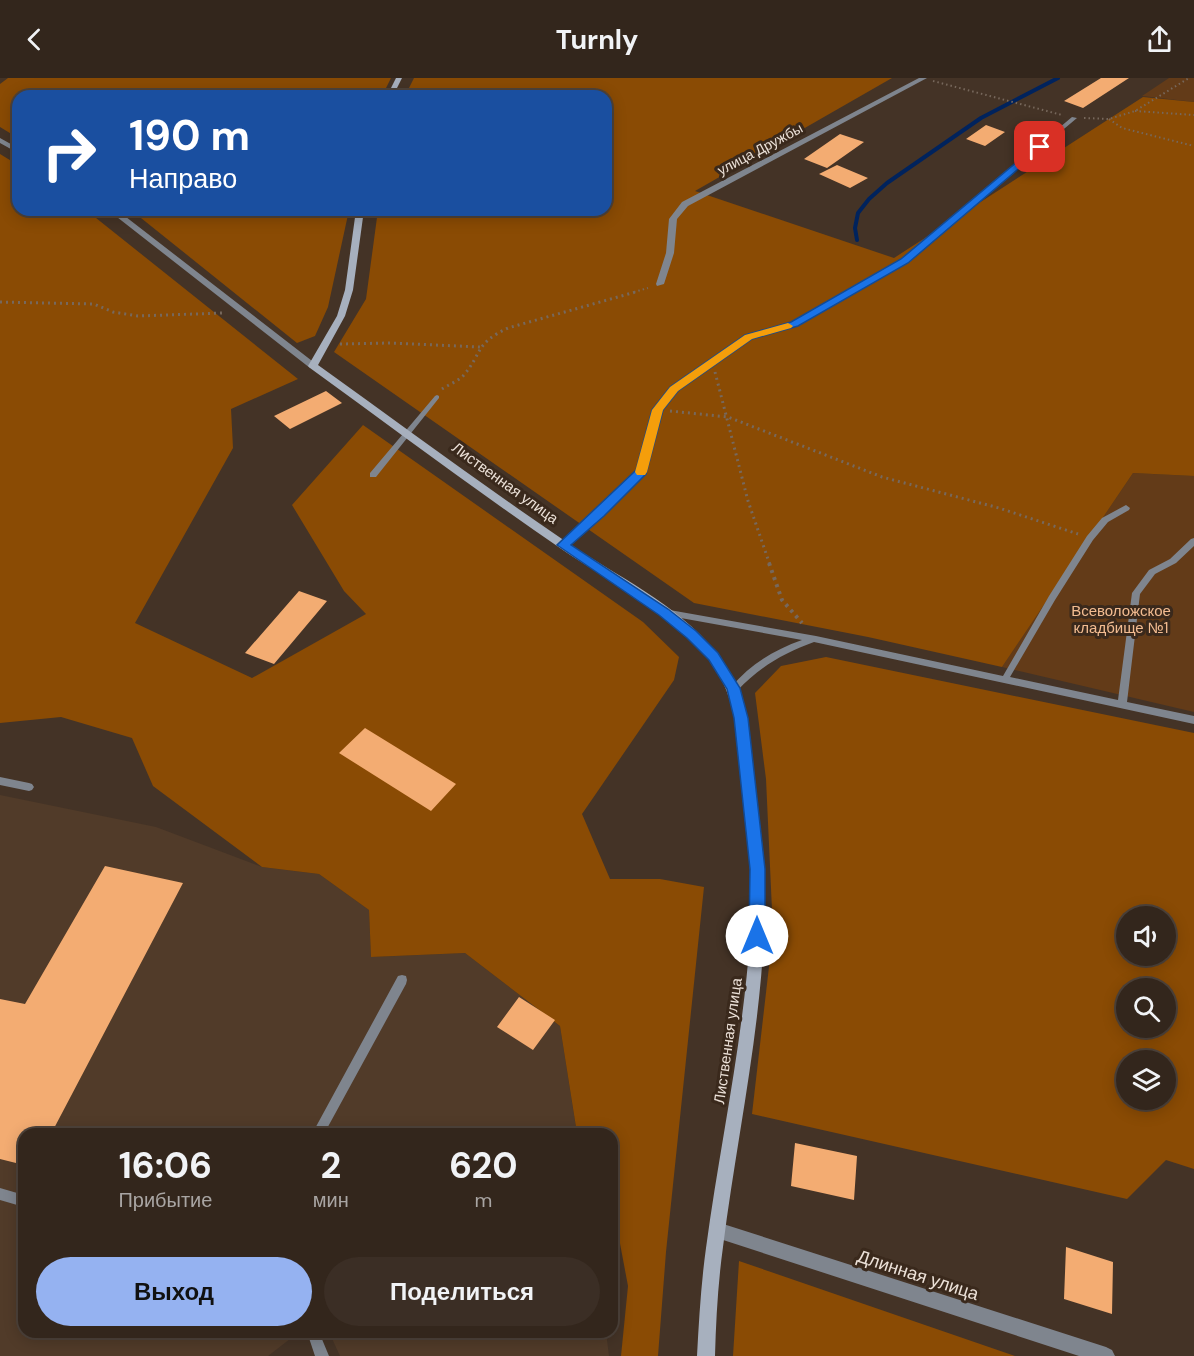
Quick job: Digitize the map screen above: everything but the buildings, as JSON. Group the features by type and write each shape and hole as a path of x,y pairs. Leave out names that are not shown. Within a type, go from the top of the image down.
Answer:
{"street":[{"name":"улица Дружбы","path":"660,284 670,253 673,219 685,204 923,78"},
{"path":"120,216 313,366 341,316 349,290 359,216"},
{"name":"Лиственная улица","path":"313,366 563,545 692,634 714,657 734,688 741,718 758,869 757,936 749,1015 717,1230 707,1321 706,1356"},
{"name":"Длинная улица","path":"717,1230 1106,1356"}],"lane":[{"path":"563,545 642,472 657,410 674,389 712,360 748,337 795,324 904,261 1074,118"},
{"path":"373,475 409,434 437,397"},
{"path":"1005,679 1090,538 1105,520 1126,508"},
{"path":"1122,704 1136,592 1152,572 1173,561 1194,541"},
{"path":"663,612 816,639 1194,720"},
{"path":"734,688 750,670 778,652 816,639"},
{"path":"0,781 29,788"},
{"path":"321,1128 402,981"},
{"path":"0,1194 18,1199"},
{"path":"315,1338 322,1356"}],"path":[{"path":"923,78 1074,118 1108,119 1135,111 1189,78"},
{"path":"1135,111 1194,116"},
{"path":"1108,119 1122,128 1194,146"},
{"path":"437,397 440,389 462,377 480,347 491,336 508,328 660,284"},
{"path":"0,302 94,304 113,312 138,316 226,314"},
{"path":"324,344 390,343 480,347"},
{"path":"712,360 748,501 782,600 816,639"},
{"path":"657,410 728,417 882,477 999,508 1090,538"}],"shaded area":[{"path":"8,78 391,78 385,90 12,90 12,134 0,127 0,84"},
{"path":"414,78 892,78 695,191 894,258 1143,97 1194,102 1194,476 1133,473 1002,667 868,637 694,603 334,352 366,299 377,216 612,216 612,90 408,90"},
{"path":"0,154 12,161 12,216 94,216 298,379 231,409 233,448 135,623 252,678 366,614 344,591 292,505 363,425 643,622 679,657 674,680 582,814 610,879 660,879 704,887 666,1252 658,1356 621,1356 628,1286 618,1233 618,1128 576,1127 560,1026 465,953 371,957 369,910 319,874 262,867 153,786 132,738 61,717 0,723"},
{"path":"138,216 348,216 328,307 315,336 297,343"},
{"path":"826,657 1194,733 1194,1169 1166,1160 1127,1199 752,1114 773,932 766,779 755,693 781,666"},
{"path":"0,795 156,827 262,867 319,874 369,910 371,957 465,953 560,1026 576,1128 18,1128 18,1338 291,1338 268,1356 0,1356"},
{"path":"739,1261 1015,1356 733,1356"},
{"path":"332,1338 607,1338 609,1356 340,1356"}],"green space":[{"path":"1169,78 1194,78 1194,102 1142,96"},
{"name":"Всеволожское кладбище №1","path":"1133,473 1194,476 1194,712 1002,667"}],"waterway":[{"path":"857,240 855,228 858,213 869,199 887,183 981,118 1058,78"}],"slow traffic":[{"path":"641,472 657,410 674,389 712,360 748,337 788,326"}],"route":[{"path":"757,936 758,869 741,718 734,688 714,657 692,634 563,545 642,472 657,410 674,389 712,360 748,337 795,324 904,261 1040,147"}]}
